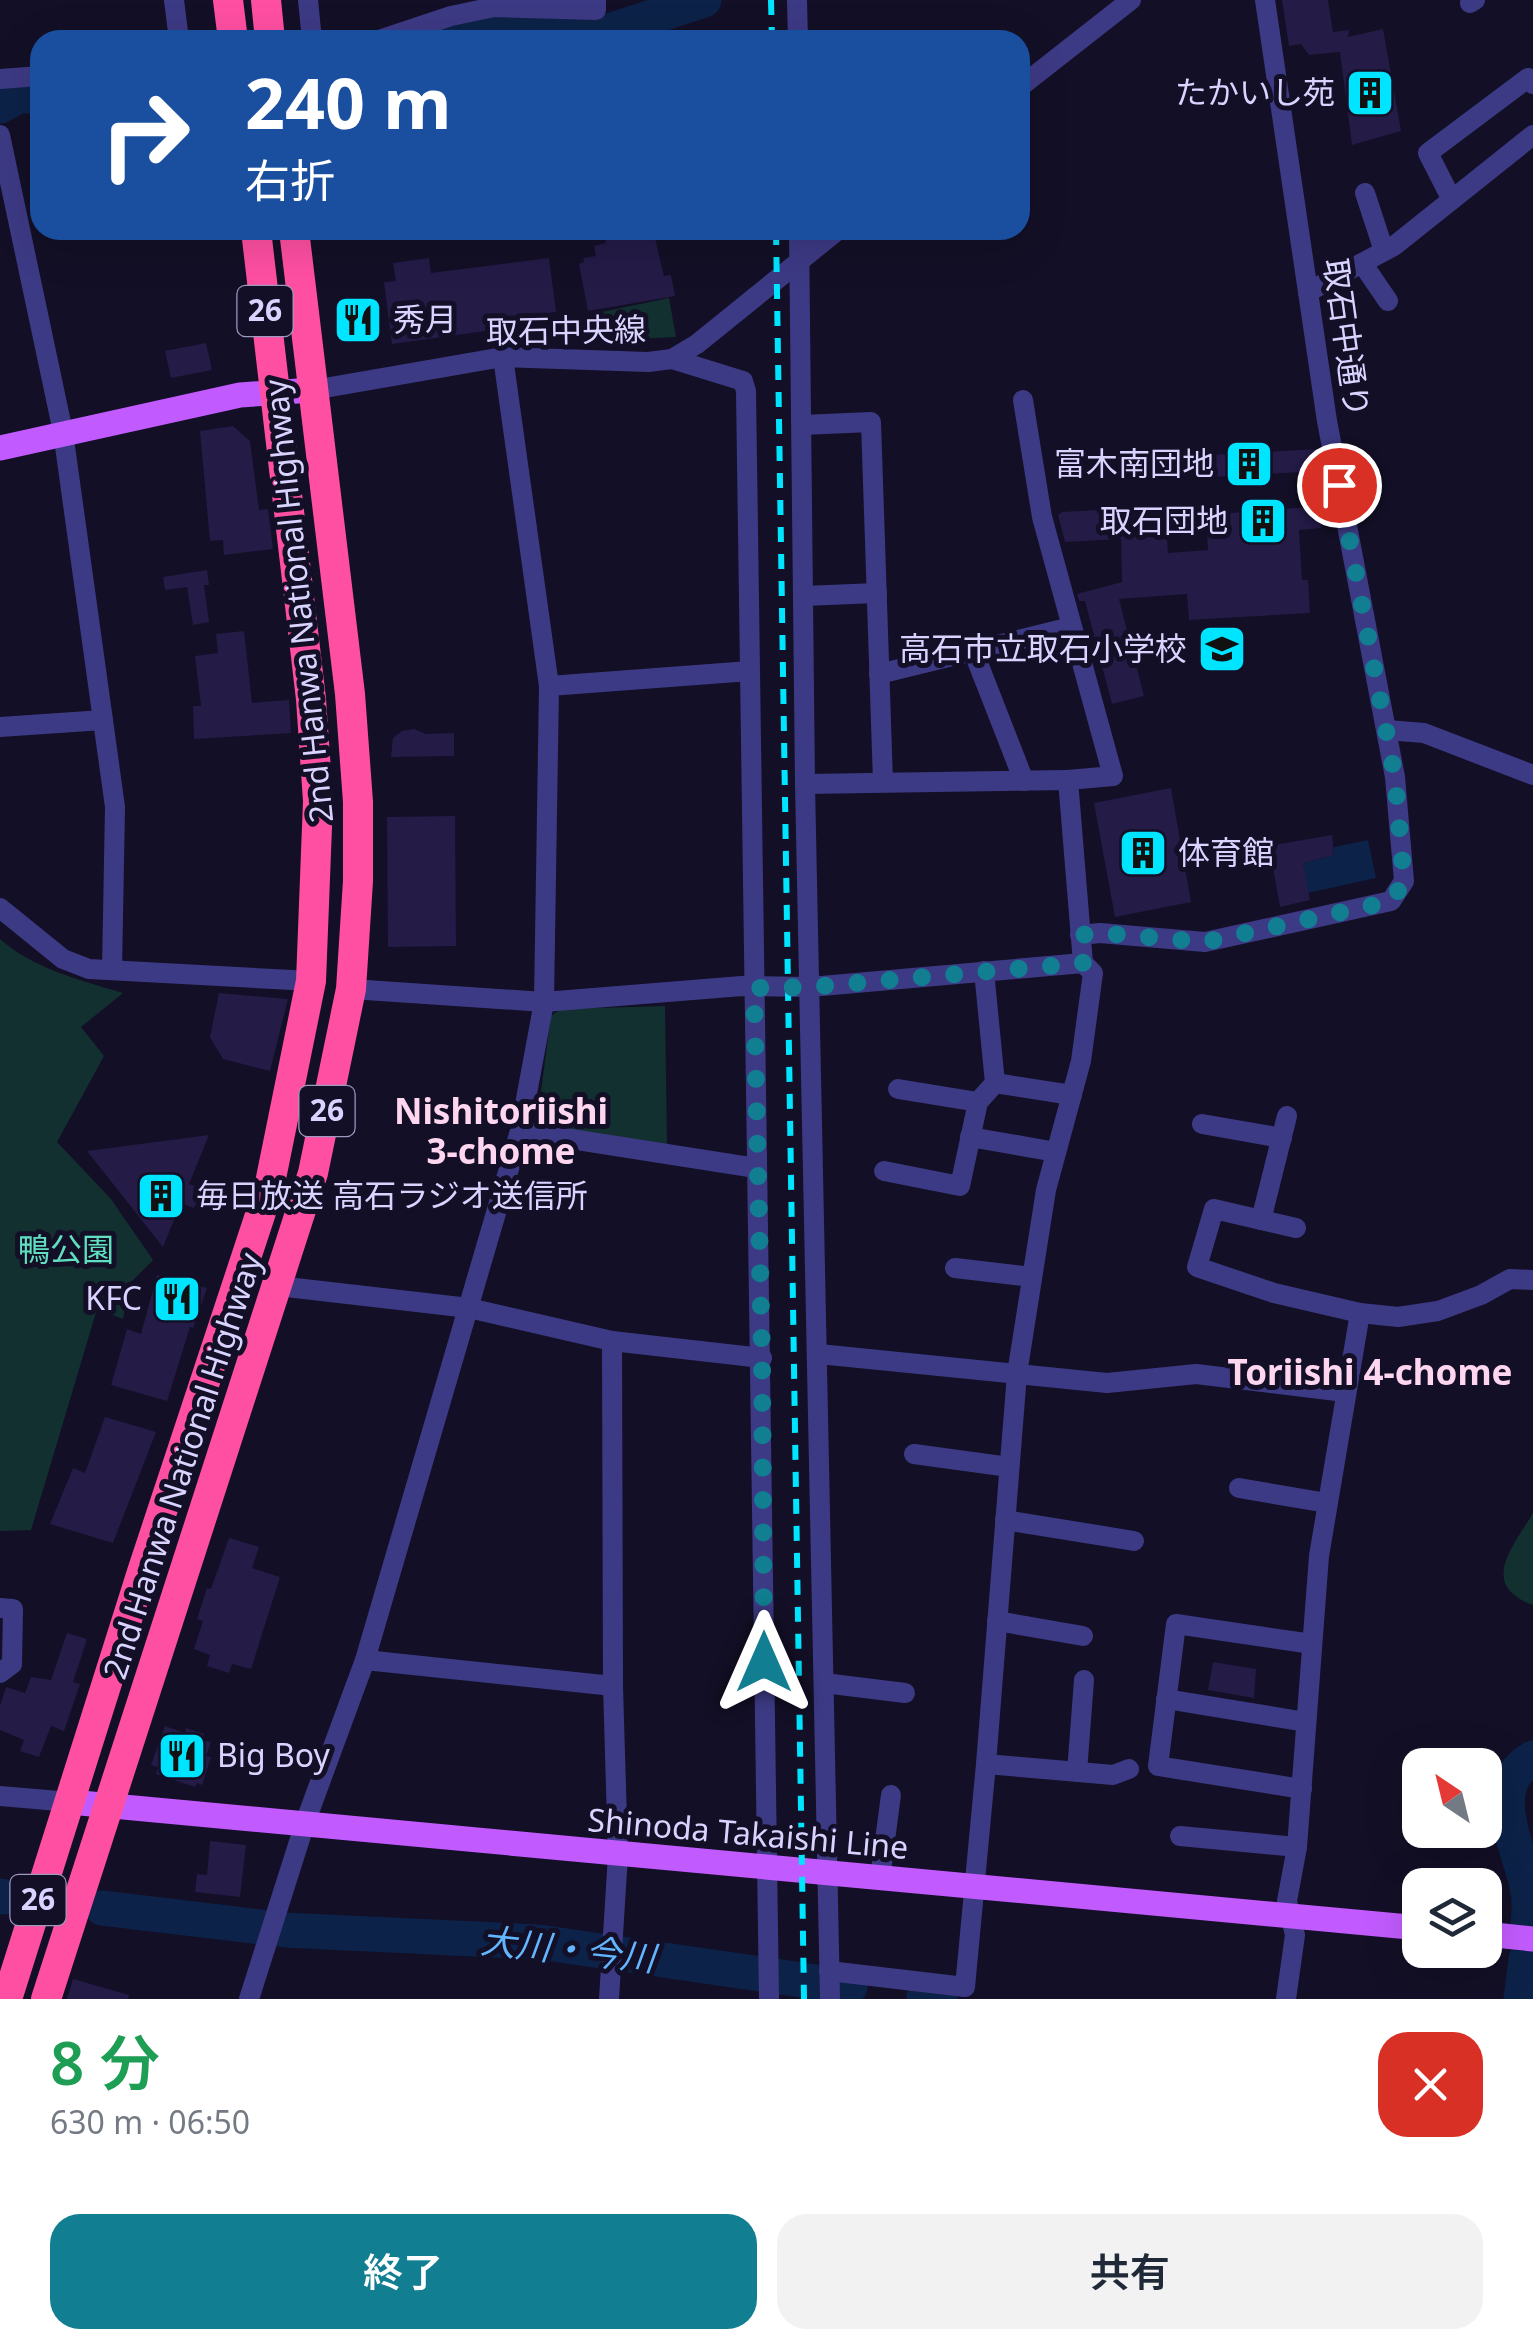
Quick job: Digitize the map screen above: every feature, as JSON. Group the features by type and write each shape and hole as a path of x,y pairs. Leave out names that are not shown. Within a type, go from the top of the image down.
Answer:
{"highway":[{"path":"228,0 232,30"},
{"path":"266,0 269,30"},
{"name":"2nd Hanwa National Highway","path":"6,1999 270,1188 312,981 318,801 310,699 257,240"},
{"name":"2nd Hanwa National Highway","path":"46,1999 313,1173 350,989 358,881 358,802 350,694 295,240"}],"main road":[{"path":"0,448 240,395 314,390"},
{"name":"Shinoda Takaishi Line","path":"70,1802 1402,1926"},
{"path":"1502,1935 1533,1938"}],"street":[{"path":"174,0 178,30"},
{"path":"308,0 311,30"},
{"path":"410,30 494,7 596,10 596,0"},
{"path":"798,0 798,30"},
{"path":"1030,80 1132,0"},
{"name":"取石中通り","path":"1080,935 1100,933 1205,942 1392,901 1404,881 1395,777 1326,421 1265,0"},
{"path":"0,79 30,77"},
{"path":"1452,200 1428,153 1528,78 1533,84"},
{"path":"0,135 63,432 104,720 115,808 112,970"},
{"path":"1308,292 1384,251 1533,136"},
{"path":"1365,193 1384,251"},
{"path":"798,240 830,1987 965,1987 1016,1374 1056,1152 1081,1061 1093,973 1083,963 1068,780"},
{"name":"取石中央線","path":"314,390 503,357 648,362 672,358 698,344 825,240"},
{"path":"1362,263 1388,302"},
{"path":"249,1999 305,1823 365,1660 520,1131 544,1002 549,686 503,357"},
{"path":"672,358 743,380 746,391 769,1982"},
{"path":"805,784 1113,776 1042,517 1023,400"},
{"path":"802,425 871,422 883,782"},
{"path":"804,596 877,593"},
{"path":"879,674 1071,626"},
{"path":"974,653 1024,781"},
{"path":"549,686 750,671"},
{"path":"0,727 104,720"},
{"path":"1387,730 1424,734 1533,774"},
{"path":"0,908 63,959 89,969 312,981"},
{"path":"350,989 544,1002 810,987 1083,963"},
{"path":"884,1172 960,1186 978,1102 995,1083 984,971"},
{"path":"995,1083 1072,1095"},
{"path":"898,1089 978,1102"},
{"path":"1261,1220 1287,1116"},
{"path":"1202,1124 1282,1138"},
{"path":"520,1131 756,1168"},
{"path":"970,1137 1056,1152"},
{"path":"1296,1228 1214,1209 1197,1266 1274,1294 1398,1317 1438,1311 1510,1280 1533,1280"},
{"path":"955,1268 1032,1277"},
{"path":"278,1286 468,1308 612,1341 762,1358"},
{"path":"1286,1999 1295,1935 1287,1901 1297,1846 1319,1556 1360,1313"},
{"path":"609,1999 618,1855 613,1686 612,1341"},
{"path":"819,1354 1107,1383 1196,1374 1345,1392"},
{"path":"914,1454 1009,1467"},
{"path":"1239,1488 1327,1503"},
{"path":"1005,1520 1134,1542"},
{"path":"0,1608 13,1609 12,1664 0,1673"},
{"path":"998,1621 1083,1636"},
{"path":"1302,1789 1158,1766 1176,1624 1312,1644"},
{"path":"365,1660 613,1686"},
{"path":"1077,1772 1084,1680"},
{"path":"824,1683 905,1693"},
{"path":"1166,1699 1306,1722"},
{"path":"986,1764 1113,1774 1129,1769"},
{"path":"880,1878 891,1795"},
{"path":"0,1796 70,1802"},
{"path":"1180,1836 1297,1846"}],"green space":[{"path":"669,298 676,337 597,341 592,314"},
{"name":"鴨公園","path":"0,939 43,966 123,993 81,1027 104,1056 57,1142 111,1199 153,1260 131,1282 123,1319 97,1309 31,1530 0,1531"},
{"path":"665,1006 667,1146 544,1125 538,1114 551,1016 561,1009"},
{"path":"1533,1513 1533,1605 1516,1597 1504,1576 1510,1552"}],"water":[{"path":"1368,840 1376,878 1308,893 1303,863 1334,855 1334,847"}],"building":[{"name":"たかいし苑","path":"1282,0 1328,0 1333,32 1349,30 1348,37 1383,29 1401,131 1352,145 1340,52 1309,55 1301,44 1289,46"},
{"path":"605,240 655,240 664,276 671,275 675,296 588,311 579,264 584,262 583,258 596,256 594,246"},
{"path":"429,258 431,273 549,258 556,312 506,318 507,328 392,344 384,282 396,281 393,263"},
{"path":"206,343 212,370 171,378 165,351"},
{"path":"233,426 250,441 259,510 268,509 273,549 224,555 223,540 210,541 200,431"},
{"name":"富木南団地","path":"1318,449 1320,471 1192,478 1191,456"},
{"path":"1320,506 1321,528 1299,530 1302,580 1308,580 1310,613 1189,620 1187,594 1119,599 1144,696 1112,704 1085,601 1079,601 1077,594 1122,582 1121,539 1065,542 1058,515 1135,508 1135,516 1160,514 1160,521 1166,521 1168,553 1208,550 1206,515"},
{"path":"207,570 209,585 204,585 209,622 193,625 187,587 165,590 163,577"},
{"path":"244,631 252,703 289,700 291,733 194,739 193,706 201,706 195,656 218,653 216,634"},
{"path":"414,729 426,734 454,733 454,756 391,757 393,738"},
{"name":"体育館","path":"1171,788 1191,902 1115,917 1094,803"},
{"path":"455,816 456,946 388,947 387,817"},
{"path":"1332,835 1334,855 1303,863 1310,900 1280,907 1269,846"},
{"path":"219,993 288,999 270,1071 223,1059 210,1037"},
{"name":"毎日放送 高石ラジオ送信所","path":"209,1135 189,1184 203,1189 194,1208 181,1203 163,1247 87,1151"},
{"path":"157,1275 207,1288 193,1328 190,1327 167,1401 111,1385 127,1329 141,1334"},
{"path":"105,1417 156,1432 113,1543 50,1524 73,1468 85,1473"},
{"path":"229,1538 259,1547 252,1568 280,1577 251,1669 232,1664 229,1673 207,1666 210,1655 194,1649 203,1621 197,1619"},
{"path":"67,1633 87,1639 73,1682 80,1684 64,1731 51,1726 39,1757 20,1751 24,1740 0,1730 0,1706 6,1687 25,1693 31,1677 51,1680"},
{"path":"1213,1662 1256,1669 1254,1698 1208,1690"},
{"name":"Big Boy","path":"165,1726 204,1734 202,1740 211,1742 206,1756 211,1757 202,1785 197,1783 195,1787 156,1774 158,1767 151,1765"},
{"path":"210,1841 246,1845 240,1897 195,1892 197,1874 207,1875"},
{"path":"73,1979 129,1995 128,1999 67,1999"}],"waterway":[{"path":"612,30 704,0"},
{"path":"469,30 510,16 574,30"},
{"path":"0,106 19,96 30,96"},
{"name":"大川・今川","path":"1528,1924 1528,1892 1507,1802 1518,1770 1533,1758"},
{"name":"大川・今川","path":"0,1896 5,1897"},
{"name":"大川・今川","path":"102,1908 261,1927"},
{"name":"大川・今川","path":"284,1930 539,1942 850,1987"},
{"name":"大川・今川","path":"1521,1999 1526,1959"},
{"name":"大川・今川","path":"924,1997 940,1999"}],"railway":[{"path":"771,0 772,30"},
{"path":"776,240 804,1999"}],"place":[{"name":"たかいし苑","path":"1370,93"},
{"name":"秀月","path":"358,320"},
{"name":"富木南団地","path":"1249,464"},
{"name":"取石団地","path":"1263,521"},
{"name":"高石市立取石小学校","path":"1222,649"},
{"name":"体育館","path":"1143,853"},
{"name":"毎日放送 高石ラジオ送信所","path":"161,1196"},
{"name":"KFC","path":"177,1299"},
{"name":"Big Boy","path":"182,1756"}],"district":[{"name":"Nishitoriishi 3-chome","path":"501,1132"},
{"name":"Toriishi 4-chome","path":"1370,1373"}],"route":[{"path":"764,1662 754,988 810,987 1083,963 1080,935 1100,933 1205,942 1392,901 1404,881 1395,777 1339,485"}]}
